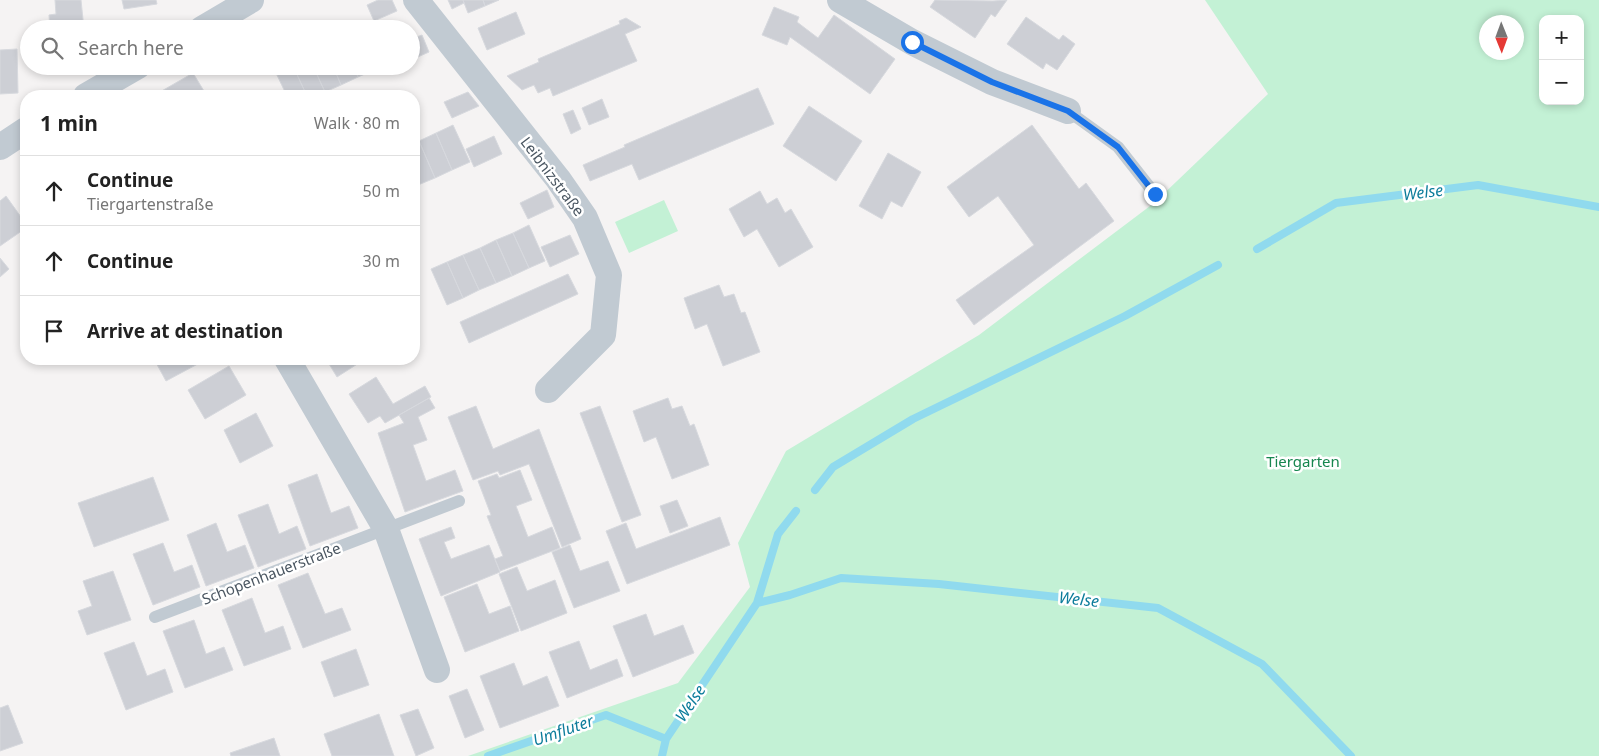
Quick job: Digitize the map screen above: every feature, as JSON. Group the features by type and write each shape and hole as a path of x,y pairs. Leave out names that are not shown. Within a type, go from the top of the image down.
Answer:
{"street":[{"path":"217,20 251,0"},
{"name":"Leibnizstraße","path":"416,0 558,179 585,218 609,275 603,336 548,390"},
{"path":"840,0 912,42 992,82 1068,111"},
{"path":"101,90 124,75"},
{"path":"0,147 20,134"},
{"path":"290,365 386,529 437,670"}],"lane":[{"path":"1068,111 1118,147 1155,194"},
{"name":"Schopenhauerstraße","path":"155,616 459,501"}],"green space":[{"name":"Tiergarten","path":"1205,0 1599,0 1599,756 468,756 678,683 750,587 738,543 786,451 979,335 1154,203 1268,94"},
{"path":"664,200 678,231 629,253 615,222"}],"building":[{"path":"55,0 81,0 83,20 49,20 49,15 56,14"},
{"path":"122,0 156,0 157,4 124,9"},
{"path":"378,0 392,0 397,11 374,20 367,5"},
{"path":"448,0 463,0 464,3 452,9"},
{"path":"463,0 483,0 485,6 468,13"},
{"path":"483,0 499,0 485,6"},
{"path":"935,0 1007,0 995,17 991,14 975,38 930,7"},
{"path":"774,7 799,17 797,22 818,38 834,15 895,59 870,94 790,37 787,45 762,35"},
{"path":"516,12 525,34 487,50 478,28"},
{"path":"1026,17 1059,40 1063,35 1075,44 1057,70 1046,63 1043,69 1007,44"},
{"path":"626,18 641,27 625,34 637,61 553,96 550,88 538,93 534,85 522,90 507,76 539,62 538,59 620,24 619,21"},
{"path":"422,35 429,52 420,56 420,36"},
{"path":"17,49 18,93 0,94 0,50"},
{"path":"190,75 194,75 203,90 163,90"},
{"path":"277,75 297,75 304,90 284,90"},
{"path":"297,75 317,75 324,90 304,90"},
{"path":"317,75 337,75 341,85 330,90 324,90"},
{"path":"337,75 357,75 358,77 341,85"},
{"path":"758,88 774,124 639,180 632,164 590,181 583,165 625,147 624,145"},
{"path":"468,92 479,106 452,118 444,102"},
{"path":"602,99 609,117 589,125 582,108"},
{"path":"809,106 862,141 836,181 783,146"},
{"path":"573,110 581,129 571,134 563,114"},
{"path":"453,125 470,162 452,170 436,133"},
{"path":"1032,125 1079,189 1086,183 1114,221 974,325 956,300 1034,245 998,196 969,217 947,187"},
{"path":"436,133 452,170 435,178 420,141"},
{"path":"494,136 502,154 474,167 466,149"},
{"path":"420,143 435,178 420,184"},
{"path":"888,153 921,172 902,207 891,201 882,219 859,206"},
{"path":"547,190 554,207 528,219 520,203"},
{"path":"760,191 767,204 777,198 785,213 791,209 813,247 779,267 757,229 744,237 729,209"},
{"path":"6,196 20,216 20,232 0,246 0,201"},
{"path":"529,225 545,261 529,268 513,233"},
{"path":"513,233 529,268 512,276 496,240"},
{"path":"570,235 579,254 550,267 541,247"},
{"path":"496,240 512,276 496,283 480,248"},
{"path":"480,248 496,283 479,290 463,255"},
{"path":"463,255 479,290 463,298 447,262"},
{"path":"0,258 9,269 0,277"},
{"path":"447,262 463,298 447,305 431,269"},
{"path":"568,274 578,294 469,343 460,322"},
{"path":"719,285 724,297 734,294 741,313 745,312 760,352 723,366 707,324 695,329 684,298"},
{"path":"157,365 196,365 166,381"},
{"path":"330,365 356,365 337,377"},
{"path":"229,366 246,395 205,419 188,390"},
{"path":"376,377 393,404 425,386 431,397 385,423 380,416 368,423 349,394"},
{"path":"429,398 435,408 418,417 427,440 413,445 426,481 455,470 463,491 405,512 378,433 404,423 399,415"},
{"path":"668,398 672,409 682,406 690,426 694,424 709,465 672,479 656,437 644,442 633,411"},
{"path":"476,406 493,449 539,429 581,539 562,547 529,464 500,475 498,471 473,480 448,417"},
{"path":"600,406 641,515 622,522 580,413"},
{"path":"256,413 273,446 240,463 224,430"},
{"path":"520,470 532,500 516,506 528,537 552,527 560,548 500,571 495,559 503,556 487,516 491,515 478,481 497,474 499,478"},
{"path":"317,474 331,513 349,506 358,528 310,546 288,485"},
{"path":"153,477 169,520 94,547 78,503"},
{"path":"677,500 688,526 670,533 660,506"},
{"path":"268,504 279,534 297,526 306,549 258,567 238,515"},
{"path":"720,517 730,545 627,584 606,531 626,523 636,549"},
{"path":"216,523 227,552 245,545 254,568 206,586 187,535"},
{"path":"451,527 455,538 444,542 451,559 489,545 500,572 441,596 419,539"},
{"path":"163,543 174,572 192,565 200,587 153,605 133,554"},
{"path":"570,545 580,571 608,561 620,591 574,608 552,552"},
{"path":"517,567 527,591 555,580 567,613 521,631 499,574"},
{"path":"113,571 131,620 87,635 78,611 92,606 83,581"},
{"path":"308,573 325,614 342,608 351,630 303,648 278,585"},
{"path":"477,584 489,614 510,606 519,631 465,652 444,597"},
{"path":"252,598 265,633 283,626 291,649 244,666 222,610"},
{"path":"646,614 654,636 683,625 694,653 633,677 613,626"},
{"path":"194,620 206,654 224,647 233,670 185,688 163,631"},
{"path":"579,641 590,670 617,659 623,676 567,698 549,652"},
{"path":"134,642 147,676 165,669 173,692 126,710 104,653"},
{"path":"356,649 369,685 334,697 321,662"},
{"path":"514,663 523,686 547,676 559,706 500,728 480,676"},
{"path":"467,689 484,730 465,738 449,696"},
{"path":"8,705 23,743 0,751 0,708"},
{"path":"418,709 434,748 416,756 400,715"},
{"path":"379,714 394,756 332,756 324,734"},
{"path":"274,738 280,756 231,756 230,753"}],"waterway":[{"name":"Welse","path":"1257,249 1336,203 1478,185 1599,207"},
{"name":"Welse","path":"815,490 833,467 913,419 1125,316 1218,265"},
{"name":"Welse","path":"757,603 778,534 796,511"},
{"name":"Welse","path":"662,756 666,739 757,603 790,595 841,578 939,584 1158,608 1262,664 1351,756"},
{"name":"Umfluter","path":"488,756 606,715 666,739"}],"route":[{"path":"912,42 992,82 1068,111 1118,147 1155,194"}]}
